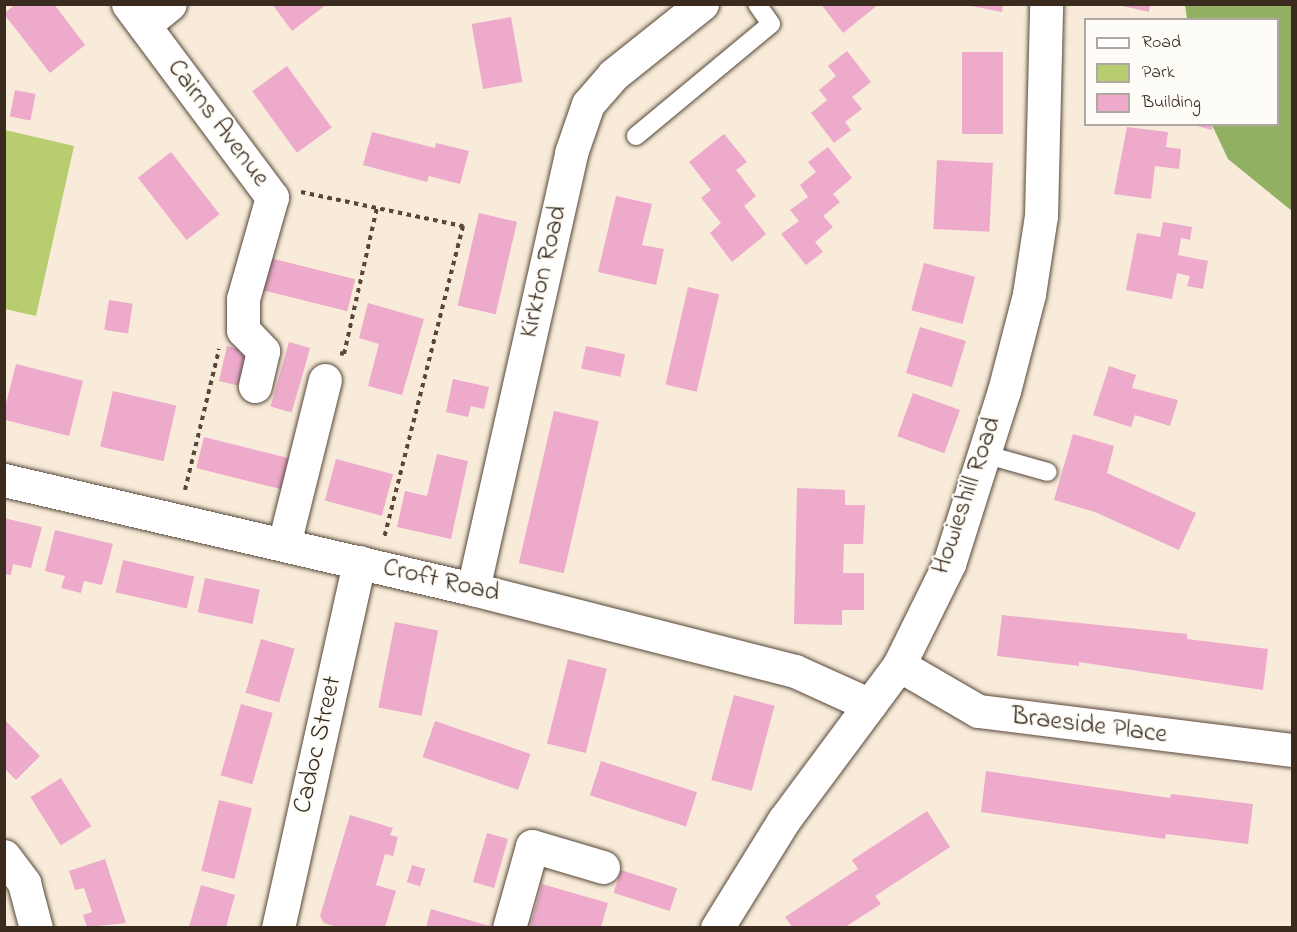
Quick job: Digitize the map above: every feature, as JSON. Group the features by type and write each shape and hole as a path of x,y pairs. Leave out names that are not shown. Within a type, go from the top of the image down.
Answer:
{"street":[{"path":"136,15 170,4"},
{"name":"Kirkton Road","path":"473,589 572,153 588,104 613,75 702,4"},
{"name":"Howieshill Road","path":"717,927 784,820 899,665 949,564 984,454 1029,294 1041,216 1046,4"},
{"name":"Cairns Avenue","path":"136,15 272,197 243,299 243,330 263,351 255,387"},
{"path":"284,544 325,380"},
{"name":"Croft Road","path":"4,480 473,589 795,671 870,705"},
{"name":"Cadoc Street","path":"278,927 368,564"},
{"name":"Braeside Place","path":"899,665 978,711 1291,750"},
{"path":"509,927 532,846 603,867"},
{"path":"4,856 24,883 36,927"}],"lane":[{"path":"636,136 771,24 757,4"},
{"path":"984,454 1048,472"}],"path":[{"path":"272,197 291,190 463,226 368,564"},
{"path":"325,380 332,351 344,354 377,208"},
{"path":"178,520 221,340"}],"green space":[{"path":"1185,5 1292,5 1292,211 1228,159 1212,126 1279,126 1279,18 1187,18"},
{"path":"5,130 74,146 36,316 5,309"}],"building":[{"path":"15,4 54,4 85,45 50,73 4,14"},
{"path":"272,4 327,4 292,31"},
{"path":"821,4 879,4 843,33"},
{"path":"961,4 1003,4 1002,12"},
{"path":"1114,4 1150,4 1149,12"},
{"path":"511,17 522,82 483,89 472,24"},
{"path":"847,51 871,82 852,97 862,109 845,122 851,130 834,143 811,113 827,100 819,90 836,76 828,66"},
{"path":"962,52 1003,52 1003,134 962,134"},
{"path":"287,66 332,127 297,153 252,91"},
{"path":"15,90 36,94 30,121 10,117"},
{"path":"1197,126 1213,126 1212,130"},
{"path":"1127,127 1168,132 1166,147 1181,149 1179,169 1155,166 1151,199 1114,194"},
{"path":"372,132 435,148 436,143 469,151 460,184 429,176 427,182 363,165"},
{"path":"724,134 747,162 736,170 756,196 744,206 766,234 732,262 710,233 721,223 701,198 711,190 689,162"},
{"path":"828,147 852,178 833,194 840,202 823,216 833,227 815,242 823,252 806,265 781,234 799,221 790,210 808,197 800,185 816,172 808,162"},
{"path":"171,152 220,214 187,240 138,178"},
{"path":"937,160 993,163 989,232 933,229"},
{"path":"616,196 652,204 642,245 664,249 656,285 598,272"},
{"path":"479,213 517,222 496,314 458,306"},
{"path":"1163,222 1192,227 1190,240 1181,238 1178,255 1208,261 1203,289 1187,286 1190,276 1177,273 1172,299 1126,290 1137,233 1160,237"},
{"path":"266,257 355,279 347,311 258,289"},
{"path":"924,263 975,277 963,324 911,310"},
{"path":"688,287 719,294 697,392 666,384"},
{"path":"109,300 133,304 128,333 104,330"},
{"path":"368,303 424,319 402,395 368,386 379,344 359,338"},
{"path":"920,327 966,341 952,387 906,373"},
{"path":"289,342 310,348 292,412 271,406"},
{"path":"227,346 249,351 241,386 219,381"},
{"path":"586,346 625,354 620,377 581,368"},
{"path":"16,364 83,381 69,436 4,420"},
{"path":"1109,366 1136,375 1132,388 1178,400 1170,426 1135,415 1131,427 1093,415"},
{"path":"453,379 489,387 484,409 471,406 468,417 446,412"},
{"path":"113,391 176,406 164,461 100,447"},
{"path":"913,393 960,410 944,453 897,436"},
{"path":"554,411 599,421 564,573 519,563"},
{"path":"1073,434 1114,446 1107,473 1196,513 1179,550 1095,512 1054,500"},
{"path":"204,437 291,459 284,490 196,468"},
{"path":"437,454 468,461 451,539 397,527 405,491 427,496"},
{"path":"336,459 393,474 382,516 325,501"},
{"path":"797,488 845,490 845,505 865,505 863,544 844,544 843,573 864,573 864,610 842,610 842,625 794,624"},
{"path":"4,518 42,527 31,568 13,564 11,575 4,574"},
{"path":"55,530 113,544 102,585 84,581 81,593 61,588 65,576 45,571"},
{"path":"123,560 194,576 187,609 116,592"},
{"path":"205,578 260,590 252,624 198,612"},
{"path":"1002,615 1187,634 1187,639 1268,649 1263,690 1079,662 1079,666 997,656"},
{"path":"395,622 438,630 422,716 378,707"},
{"path":"261,639 295,649 279,702 246,693"},
{"path":"568,659 607,669 586,753 547,743"},
{"path":"734,695 775,706 752,791 711,780"},
{"path":"241,704 273,713 252,784 221,775"},
{"path":"4,719 40,756 16,780 4,768"},
{"path":"435,721 530,754 518,790 423,757"},
{"path":"601,761 697,792 686,826 590,795"},
{"path":"986,771 1170,798 1171,794 1253,804 1248,844 1166,834 1165,839 981,812"},
{"path":"61,778 91,826 61,845 30,797"},
{"path":"219,800 252,808 234,879 201,871"},
{"path":"927,811 950,847 875,896 881,904 845,927 792,927 785,917 858,869 852,860"},
{"path":"350,815 393,828 390,835 398,837 393,856 385,854 376,885 396,891 385,927 337,927 324,923 320,916"},
{"path":"487,833 508,839 494,888 473,882"},
{"path":"105,859 126,923 87,927 83,915 92,912 84,888 75,890 69,871"},
{"path":"412,865 425,869 420,886 407,882"},
{"path":"621,870 677,888 670,911 614,893"},
{"path":"542,884 608,903 601,927 530,927"},
{"path":"201,885 235,895 226,927 189,927"},
{"path":"431,909 493,927 426,927"}]}
